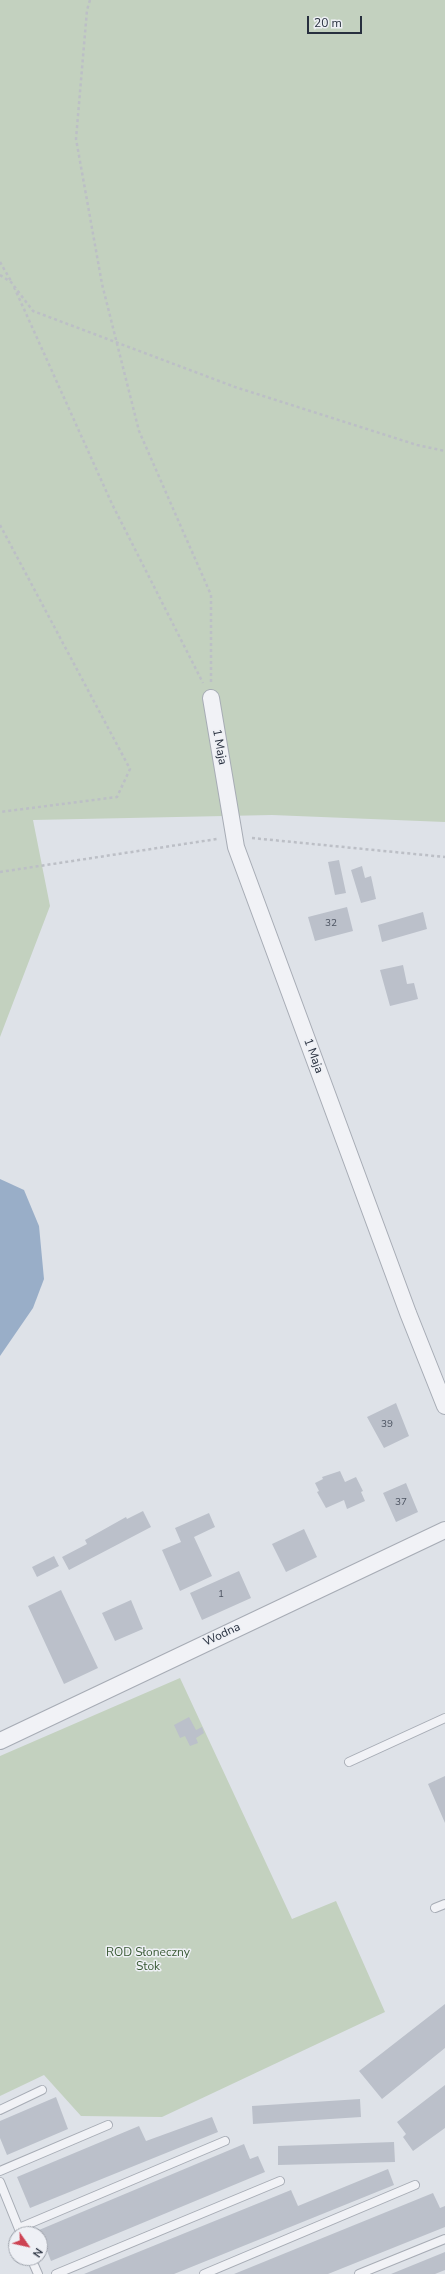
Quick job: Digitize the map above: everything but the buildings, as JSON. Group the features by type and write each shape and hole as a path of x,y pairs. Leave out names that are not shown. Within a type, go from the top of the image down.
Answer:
{"street":[{"name":"1 Maja","path":"211,698 236,847 408,1313 445,1406"},
{"name":"Wodna","path":"0,1741 445,1530"}],"lane":[{"path":"349,1762 445,1718"},
{"path":"435,1908 445,1904"},
{"path":"0,2110 42,2090"},
{"path":"0,2171 108,2125"},
{"path":"31,2226 225,2141"},
{"path":"56,2274 280,2181"},
{"path":"0,2182 18,2226"},
{"path":"204,2274 415,2185"},
{"path":"359,2274 445,2239"}],"path":[{"path":"90,0 87,10 76,139 102,284 139,431 211,595 211,698"},
{"path":"0,262 11,282 112,504 211,698"},
{"path":"0,275 11,282 33,311 235,387 445,451"},
{"path":"0,525 130,769 118,797 0,812"},
{"path":"0,872 235,836 445,857"}],"green space":[{"path":"0,0 445,0 445,822 272,815 33,820 50,906 0,1037"},
{"name":"ROD Słoneczny Stok","path":"180,1678 292,1919 336,1901 385,2012 162,2117 81,2116 44,2075 0,2096 0,1756"}],"water":[{"path":"0,1179 24,1190 39,1226 44,1279 33,1308 0,1356"}]}
